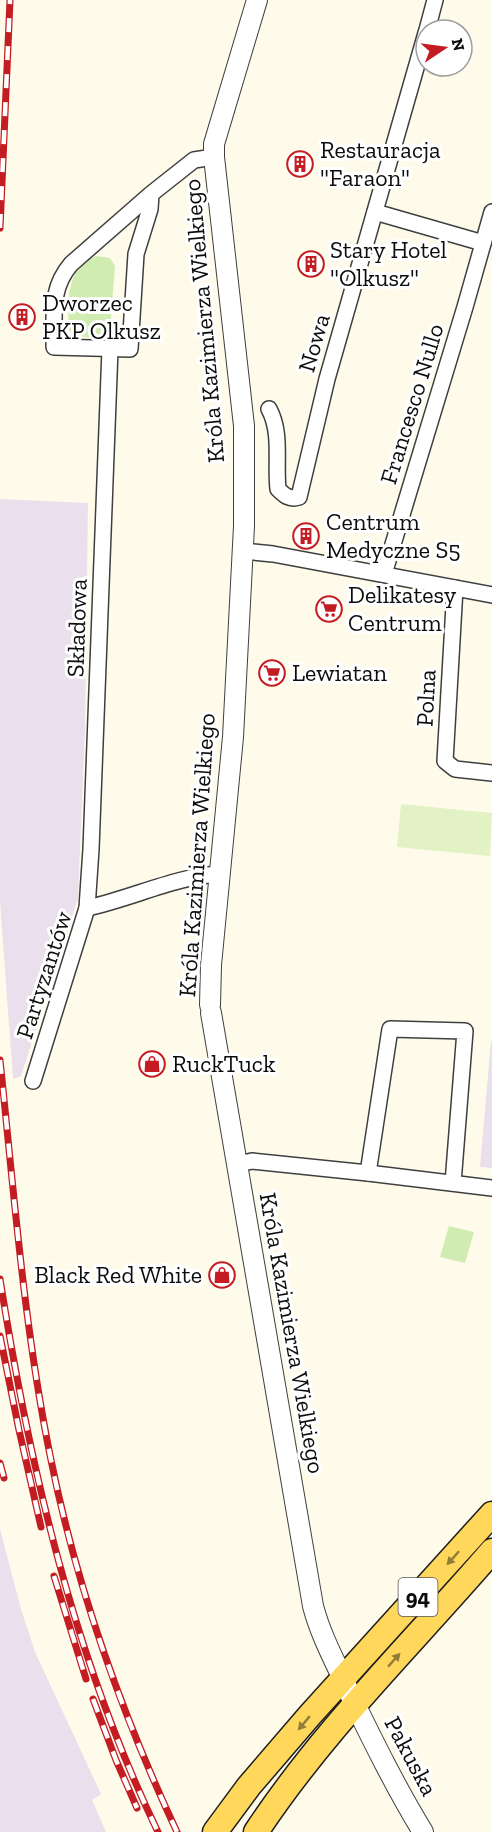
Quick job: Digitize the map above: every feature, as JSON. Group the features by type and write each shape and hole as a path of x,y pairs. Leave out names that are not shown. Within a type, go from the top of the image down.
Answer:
{"main road":[{"name":"94","path":"219,1827 249,1786 310,1715 492,1514"},
{"name":"94","path":"256,1832 330,1732 492,1551"}],"street":[{"name":"Króla Kazimierza Wielkiego","path":"257,0 214,144 244,426 243,551 233,737 211,965 211,1009 313,1606 324,1637 355,1704"},
{"name":"Nowa","path":"430,18 435,0"},
{"name":"Nowa","path":"269,409 274,419 276,433 278,489 286,497 293,499 299,497 301,493 304,471 327,379 414,74"},
{"path":"151,194 150,209 136,254 130,349 54,347 55,294 62,274 151,194 194,160 214,157"},
{"path":"375,212 483,243"},
{"name":"Francesco Nullo","path":"384,574 492,212"},
{"name":"Składowa","path":"87,908 110,349"},
{"path":"243,551 273,554 492,595"},
{"name":"Polna","path":"455,588 445,761 455,769 492,773"},
{"name":"Partyzantów","path":"33,1081 87,908 114,902 192,877 219,874"},
{"path":"368,1173 390,1029 465,1031 453,1183"},
{"path":"238,1164 252,1161 492,1188"},
{"name":"Pakuska","path":"355,1704 405,1802 423,1832"}],"shaded area":[{"path":"0,499 88,503 85,729 78,898 21,1076 13,1079 0,902"},
{"path":"492,1041 492,1168 480,1167"},
{"path":"0,1529 35,1652 101,1794 92,1800 106,1832 0,1832"}],"green space":[{"path":"97,256 110,258 115,266 110,329 99,337 73,335 69,330 68,308 74,277 79,268"},
{"path":"401,804 492,813 490,856 397,847"},
{"path":"449,1226 474,1232 465,1263 440,1257"}],"railway":[{"path":"0,228 10,0"},
{"path":"0,1060 15,1210 34,1361 51,1460 62,1508 88,1603 119,1696 177,1832"},
{"path":"0,1279 26,1421 59,1562 102,1699 128,1766 158,1832"},
{"path":"0,1336 41,1527"},
{"path":"0,1463 4,1478"},
{"path":"54,1576 86,1679"},
{"path":"93,1699 137,1808"}],"place":[{"name":"Restauracja \"Faraon\"","path":"300,164"},
{"name":"Stary Hotel \"Olkusz\"","path":"311,264"},
{"name":"Dworzec PKP Olkusz","path":"22,317"},
{"name":"Centrum Medyczne S5","path":"306,536"},
{"name":"Delikatesy Centrum","path":"329,609"},
{"name":"Lewiatan","path":"272,673"},
{"name":"RuckTuck","path":"152,1064"},
{"name":"Black Red White","path":"222,1275"}]}
